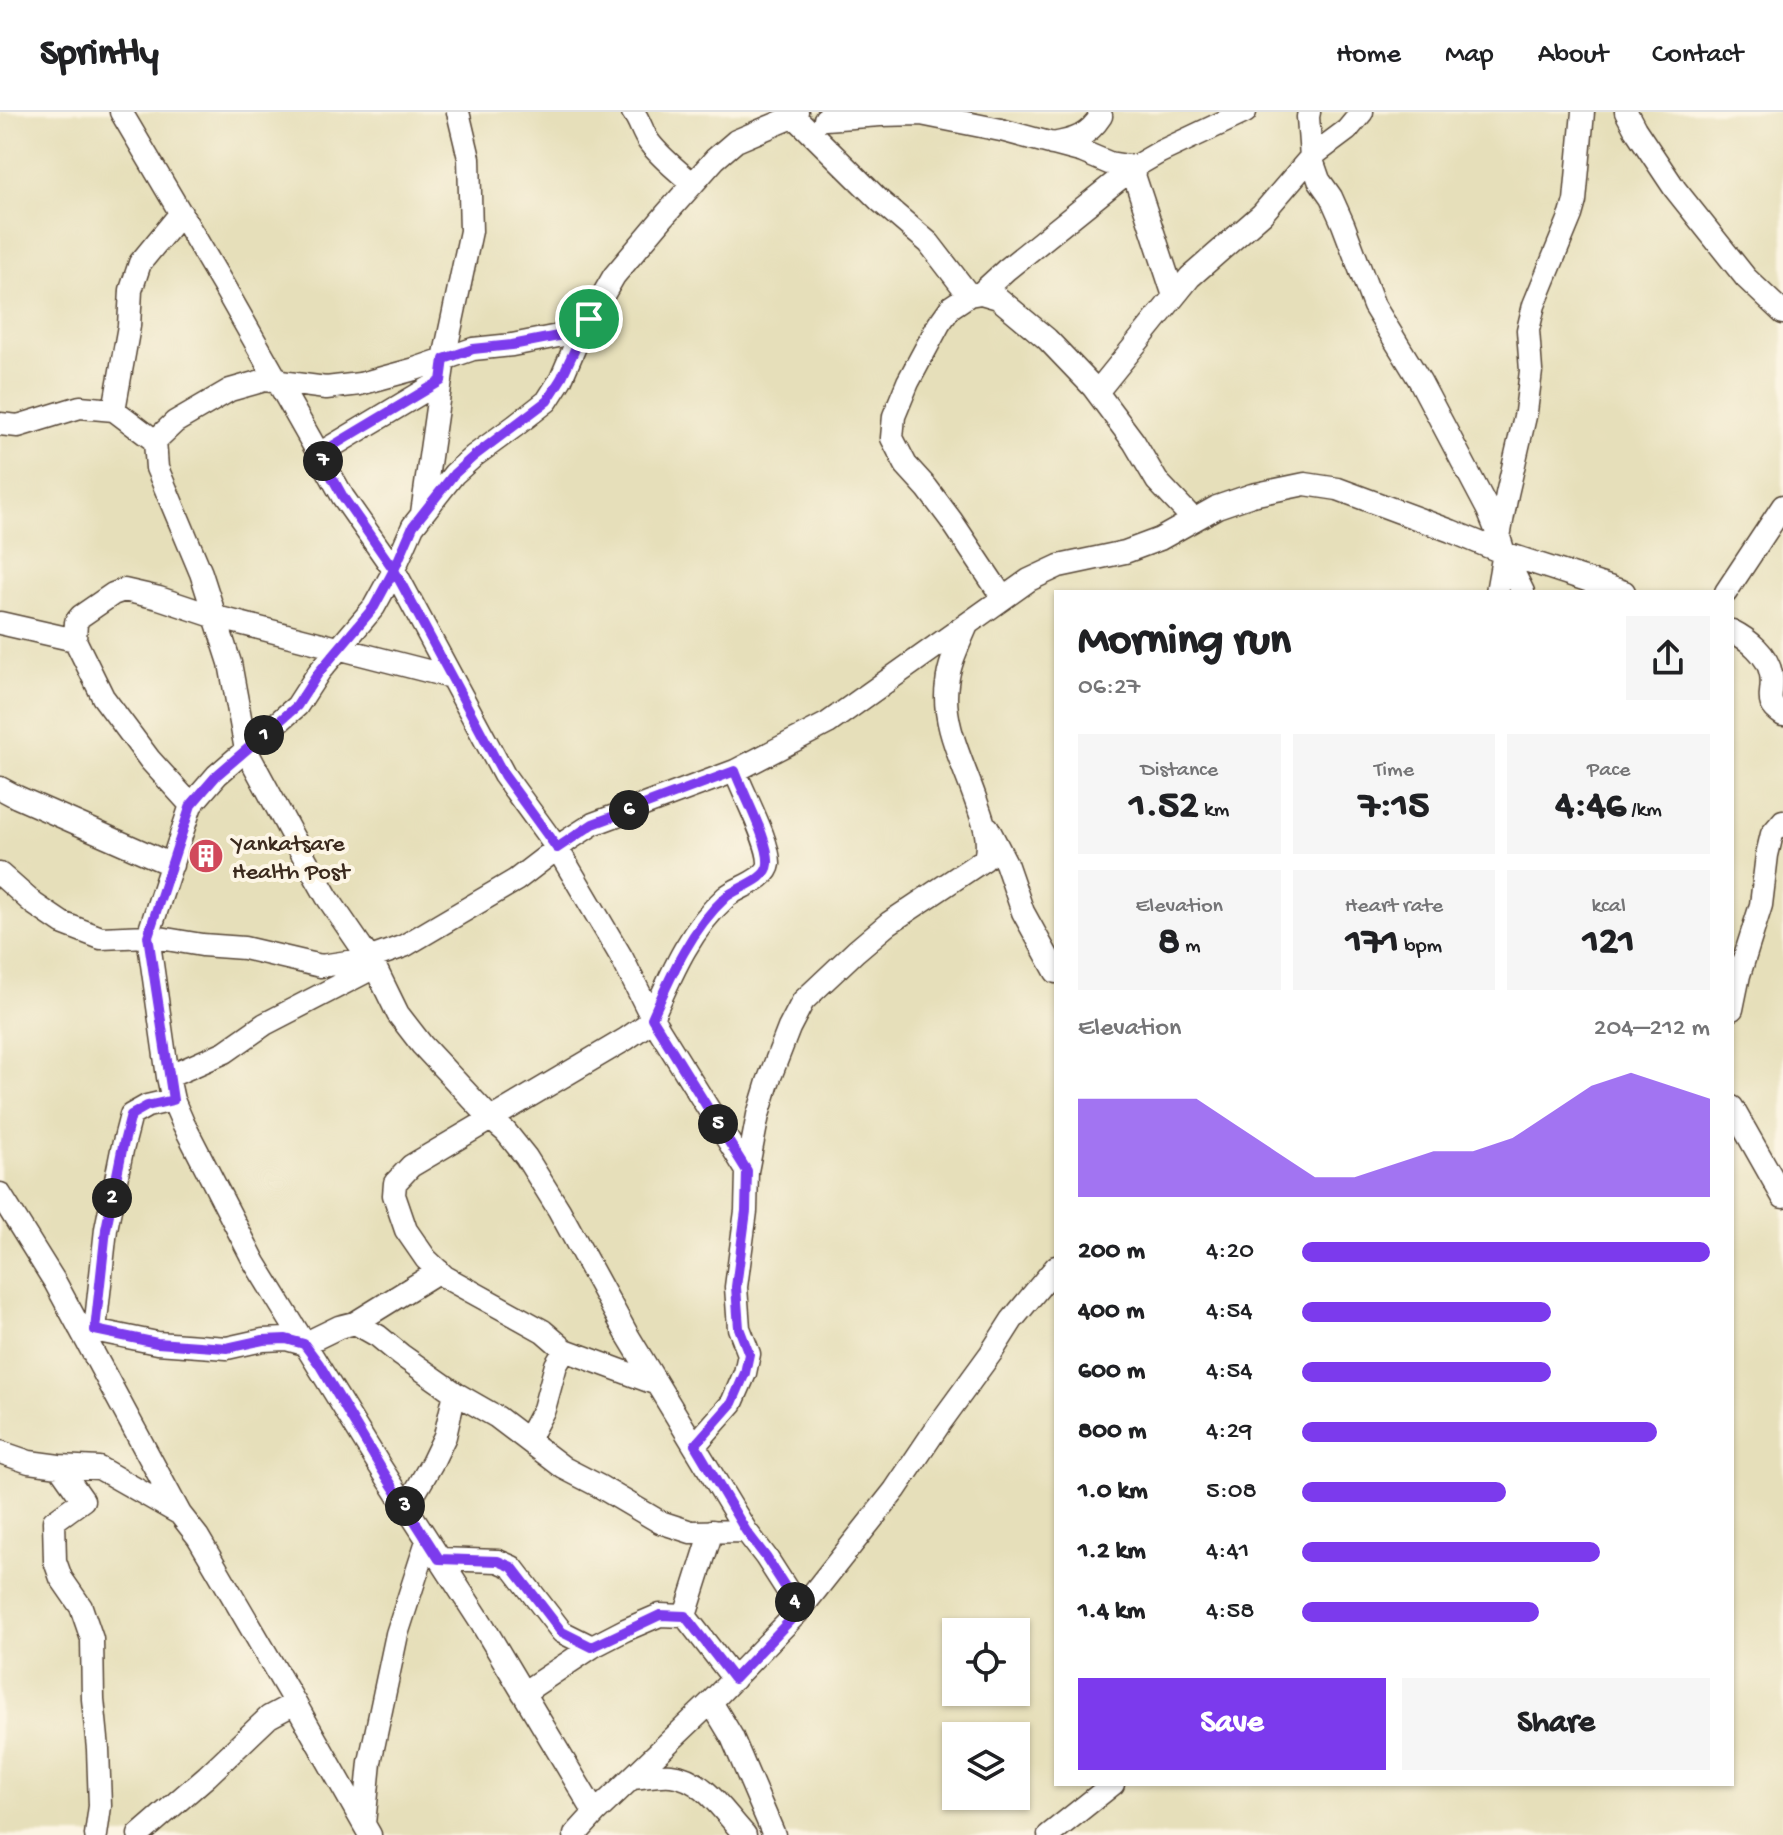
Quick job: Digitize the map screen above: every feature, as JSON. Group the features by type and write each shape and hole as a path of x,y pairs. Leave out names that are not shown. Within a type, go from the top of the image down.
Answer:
{"street":[{"path":"121,112 343,497 394,570 504,775 557,848 622,958 652,1018 747,1171"},
{"path":"422,514 442,370 471,231 469,158 458,112"},
{"path":"633,112 650,143 693,184"},
{"path":"1052,144 1074,140 1093,127 1101,116 1099,112"},
{"path":"1003,598 951,520 906,465 892,438 894,416 908,382 951,307 975,294 1133,168 1245,112"},
{"path":"1309,112 1311,157 1319,180 1343,224 1374,306 1420,381 1488,510 1522,590"},
{"path":"1097,392 1190,277 1262,214 1311,157 1347,130 1362,112"},
{"path":"1497,590 1507,494 1526,412 1531,371 1528,330 1534,305 1575,201 1583,112"},
{"path":"1626,112 1675,189 1746,278 1783,313"},
{"path":"595,1813 482,1624 406,1508 255,1263 173,1100 148,936 191,805 217,775 297,706 319,672 374,607 413,526 454,474 547,401 614,276 693,184 736,141 793,114 880,201 929,243 975,294 998,298 1047,339 1097,392 1134,442 1157,481 1194,520"},
{"path":"824,147 825,116 921,114 1001,130 1133,168"},
{"path":"1133,168 1174,296"},
{"path":"114,410 129,326 131,290 140,263 181,213"},
{"path":"319,454 473,349 558,336 589,319"},
{"path":"155,441 175,422 230,390 265,380 326,388 442,370"},
{"path":"0,424 18,426 80,407 114,410 155,441 157,468 192,549 230,663 246,750 300,850 327,897 372,963 398,1014 422,1045 526,1157 657,1384 746,1531 800,1610"},
{"path":"168,1077 225,1052 265,1024 417,939 516,880 593,824 735,771 828,723 1029,580 1059,566 1125,552 1160,539 1217,507 1252,495 1305,484 1338,489 1451,531 1502,545 1619,590"},
{"path":"1727,590 1783,506"},
{"path":"191,805 150,760 103,697 75,640 76,622 81,616 124,590 216,617 451,677"},
{"path":"0,623 75,640"},
{"path":"695,1445 732,1403 745,1373 749,1354 739,1328 736,1287 746,1211 747,1171 758,1115 789,1028 803,1001 889,923 985,859 988,847 983,820 948,717 946,685 954,653 967,625"},
{"path":"1734,632 1760,652 1768,663 1772,679 1770,700 1773,709 1783,715"},
{"path":"657,1384 565,1350 543,1331 445,1277 426,1259 406,1230 394,1195 395,1183 411,1166 626,1039 652,1018 672,971 698,930 727,896 765,874 769,866 767,846 735,771"},
{"path":"0,788 172,865"},
{"path":"983,820 1006,863 1023,912 1054,968"},
{"path":"1734,999 1761,905 1767,855 1779,833"},
{"path":"0,874 34,904 62,923 101,938 148,936 244,948 321,966 372,963"},
{"path":"87,1328 131,1115 147,1106 173,1100"},
{"path":"1734,1111 1783,1197"},
{"path":"0,1194 87,1328 180,1514 198,1537 367,1829"},
{"path":"575,1835 800,1610 895,1490 1012,1320 1054,1269"},
{"path":"87,1328 157,1343 227,1348 263,1340 286,1339 304,1344 355,1323 439,1271"},
{"path":"355,1323 378,1336 455,1393 497,1417 564,1468 660,1522 691,1532 746,1531"},
{"path":"528,1439 544,1409 556,1365 565,1350"},
{"path":"406,1508 445,1436 455,1393"},
{"path":"0,1452 29,1462 99,1468 180,1514"},
{"path":"59,1466 83,1500 54,1521 55,1561 61,1578 81,1607 92,1639 100,1806 96,1835"},
{"path":"685,1616 712,1531"},
{"path":"433,1550 498,1561 512,1567 562,1632 592,1647"},
{"path":"367,1829 370,1762 397,1634 433,1550"},
{"path":"523,1693 592,1647 660,1615 685,1616 734,1679"},
{"path":"711,1702 732,1737 774,1835"},
{"path":"139,1835 269,1717 295,1703"},
{"path":"632,1778 668,1774 687,1777 701,1787 745,1835"},
{"path":"1049,1835 1110,1786"}],"place":[{"name":"Yankatsare Health Post","path":"206,856"}],"route":[{"path":"589,319 558,336 473,349 444,359 441,381 319,454 343,497 394,570 504,775 557,848 593,824 735,771 767,846 769,866 765,874 727,896 698,930 672,971 652,1018 747,1171 746,1211 736,1287 739,1328 749,1354 745,1373 732,1403 695,1445 746,1531 800,1610 734,1679 685,1616 660,1615 592,1647 562,1632 512,1567 498,1561 439,1559 304,1344 286,1339 263,1340 227,1348 157,1343 95,1330 106,1229 131,1115 147,1106 173,1100 148,936 191,805 217,775 297,706 319,672 374,607 394,570 413,526 454,474 547,401 561,379 589,319"}]}
